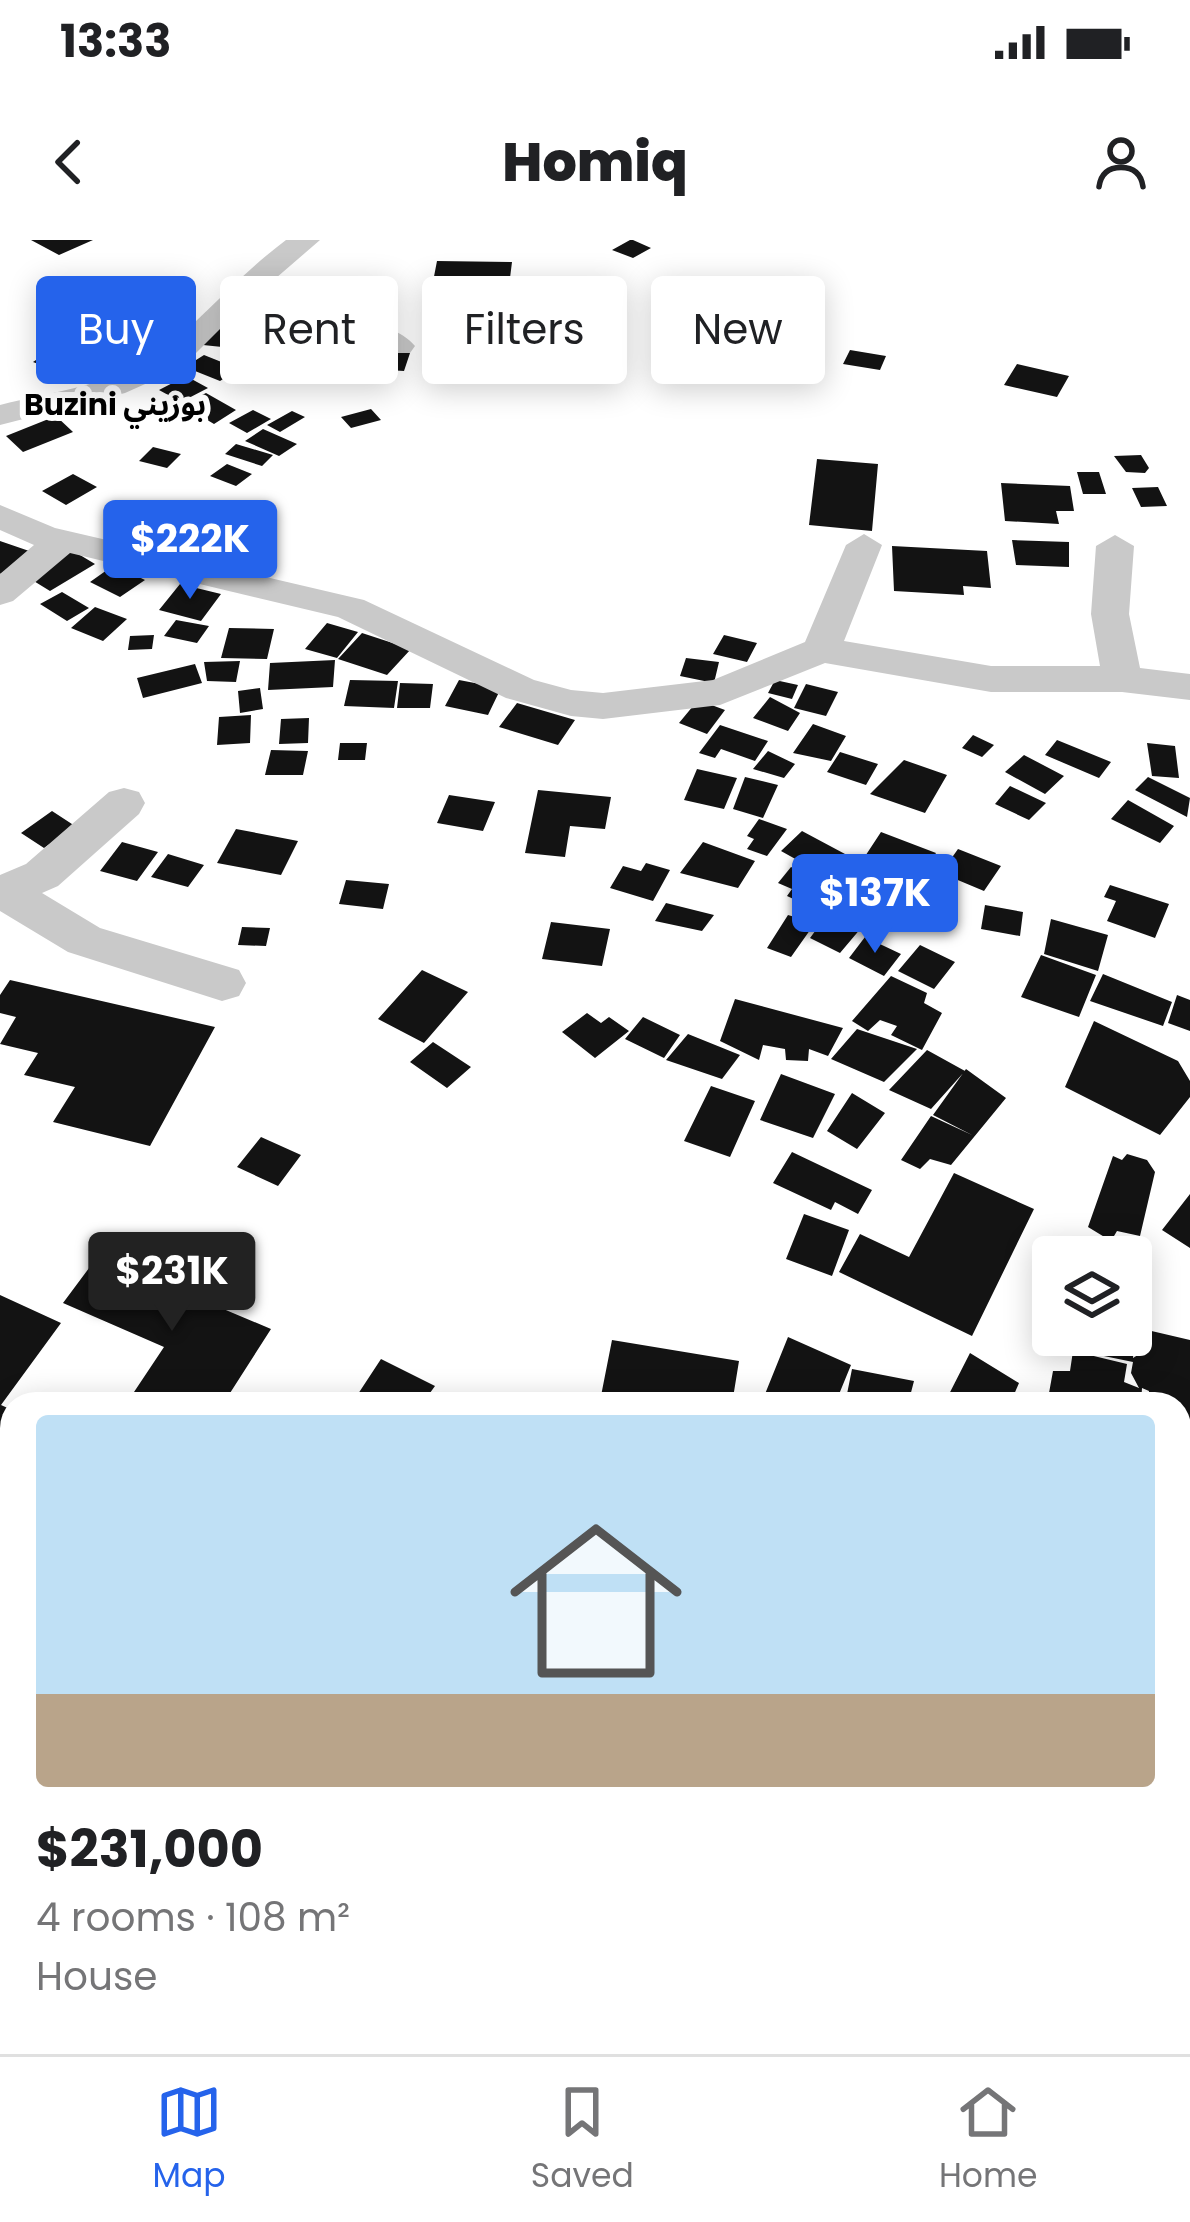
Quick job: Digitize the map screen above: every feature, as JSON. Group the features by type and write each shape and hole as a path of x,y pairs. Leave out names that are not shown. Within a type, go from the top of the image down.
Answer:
{"street":[{"path":"0,415 113,386 169,361 219,310 305,240"},
{"path":"219,310 366,332 392,338 399,346"},
{"path":"0,516 62,541 142,555 225,581 350,608 520,689 571,703 642,703 721,692 820,650 991,679 1122,679 1190,687"},
{"path":"0,593 22,569 62,541"},
{"path":"820,650 864,545"},
{"path":"1115,546 1110,614 1122,679"},
{"path":"3,894 42,875 124,803"},
{"path":"3,894 85,940 221,983"}],"building":[{"path":"31,240 93,240 59,255"},
{"path":"630,240 651,248 633,258 612,250"},
{"path":"437,261 512,262 510,276 434,276"},
{"path":"216,324 220,324 220,347 203,345"},
{"path":"850,350 886,356 880,370 843,364"},
{"path":"398,352 410,353 404,371 398,371"},
{"path":"204,355 220,361 220,381 196,371 196,360"},
{"path":"1017,364 1069,376 1057,397 1004,385"},
{"path":"196,381 208,388 181,402 159,390"},
{"path":"206,393 236,410 214,424 182,405"},
{"path":"371,409 381,420 351,428 341,417"},
{"path":"253,410 271,419 247,433 229,423"},
{"path":"292,411 305,417 280,432 267,425"},
{"path":"56,416 73,432 23,452 6,436"},
{"path":"263,429 297,444 279,456 245,441"},
{"path":"236,444 273,455 262,466 225,454"},
{"path":"153,447 181,454 167,468 139,461"},
{"path":"1141,455 1149,468 1145,473 1126,472 1114,456"},
{"path":"817,459 878,464 872,531 809,525"},
{"path":"227,464 252,474 236,486 210,476"},
{"path":"1077,472 1099,472 1106,494 1083,494"},
{"path":"73,474 97,487 66,505 42,491"},
{"path":"1001,483 1070,486 1074,511 1056,511 1059,524 1005,521"},
{"path":"1158,487 1167,506 1141,507 1132,488"},
{"path":"1012,540 1069,542 1069,567 1016,565"},
{"path":"0,541 35,553 0,574"},
{"path":"892,546 987,551 991,588 963,586 964,595 894,591"},
{"path":"70,549 95,564 50,591 24,575"},
{"path":"114,565 145,580 120,597 90,582"},
{"path":"180,584 221,594 201,621 159,610"},
{"path":"62,592 89,608 67,621 40,604"},
{"path":"95,607 127,619 103,641 71,628"},
{"path":"176,620 209,626 197,643 164,636"},
{"path":"327,623 358,632 337,658 305,649"},
{"path":"229,628 274,629 267,659 221,658"},
{"path":"362,633 411,649 387,675 338,659"},
{"path":"154,635 152,649 128,650 130,636"},
{"path":"724,635 757,643 747,662 713,654"},
{"path":"686,658 719,662 714,683 680,676"},
{"path":"335,660 333,687 268,690 270,663"},
{"path":"240,661 236,682 207,681 204,662"},
{"path":"195,664 202,683 143,698 137,678"},
{"path":"350,680 398,681 394,708 344,706"},
{"path":"459,680 501,688 488,715 445,706"},
{"path":"775,680 798,685 792,699 768,693"},
{"path":"400,683 433,684 430,708 397,708"},
{"path":"806,684 838,692 826,716 794,708"},
{"path":"260,688 263,709 240,713 238,691"},
{"path":"770,697 800,713 788,731 753,718"},
{"path":"698,700 725,710 707,734 679,723"},
{"path":"517,703 575,720 558,745 499,727"},
{"path":"251,715 250,743 217,745 219,717"},
{"path":"309,718 308,743 279,744 281,719"},
{"path":"813,724 846,736 831,761 793,753"},
{"path":"720,725 768,741 755,761 721,749 715,758 699,753"},
{"path":"973,735 994,745 982,757 962,748"},
{"path":"1057,740 1111,762 1099,778 1045,755"},
{"path":"340,743 367,743 365,760 338,760"},
{"path":"1147,743 1175,746 1179,778 1152,776"},
{"path":"271,750 308,751 303,775 265,775"},
{"path":"768,751 795,764 784,778 753,769"},
{"path":"840,752 878,764 866,785 827,772"},
{"path":"1024,755 1064,776 1045,794 1005,772"},
{"path":"904,760 947,775 925,813 870,794"},
{"path":"697,769 737,778 724,809 684,800"},
{"path":"745,777 778,785 763,818 733,809"},
{"path":"1148,777 1190,798 1187,817 1135,790"},
{"path":"1010,786 1046,803 1029,820 995,804"},
{"path":"538,790 611,797 605,829 570,826 565,857 525,853"},
{"path":"449,795 495,802 483,831 437,823"},
{"path":"1128,800 1174,826 1160,843 1111,819"},
{"path":"52,811 75,826 44,848 21,833"},
{"path":"759,819 787,829 767,856 747,849 754,839 747,836"},
{"path":"236,829 298,841 281,875 217,863"},
{"path":"802,831 845,854 824,875 781,851"},
{"path":"881,832 936,853 907,900 836,873 844,862 858,867"},
{"path":"122,842 158,852 137,881 100,871"},
{"path":"703,842 755,861 738,888 680,873"},
{"path":"958,849 1001,866 984,891 941,873"},
{"path":"168,854 204,865 188,887 151,877"},
{"path":"646,863 670,870 653,901 610,888 623,866 641,871"},
{"path":"791,867 833,886 815,909 787,896 792,889 778,883"},
{"path":"346,880 389,884 383,909 339,904"},
{"path":"850,884 883,902 840,953 810,938"},
{"path":"1110,885 1169,904 1155,938 1107,921 1116,901 1104,897"},
{"path":"666,903 714,915 702,931 655,921"},
{"path":"985,905 1023,912 1020,936 981,929"},
{"path":"788,915 815,923 791,957 767,948"},
{"path":"1051,919 1108,935 1098,971 1044,954"},
{"path":"551,922 610,929 602,966 542,959"},
{"path":"242,927 270,928 266,946 238,945"},
{"path":"865,937 901,954 884,976 849,958"},
{"path":"920,945 955,962 934,989 898,971"},
{"path":"1041,955 1096,975 1079,1017 1021,997"},
{"path":"422,970 468,992 424,1043 378,1019"},
{"path":"1103,974 1172,1002 1163,1026 1090,1001"},
{"path":"891,976 927,993 924,1003 942,1013 922,1050 891,1035 897,1026 880,1020 868,1031 852,1021"},
{"path":"10,980 215,1027 150,1146 53,1122 75,1087 24,1075 38,1053 0,1044 16,1017 0,1013 0,995"},
{"path":"1177,995 1190,1000 1190,1031 1168,1023"},
{"path":"735,999 843,1028 828,1056 809,1049 808,1061 786,1060 785,1049 763,1045 759,1060 720,1041"},
{"path":"587,1013 601,1023 609,1017 629,1031 595,1058 562,1032"},
{"path":"643,1017 680,1035 664,1058 625,1039"},
{"path":"1094,1021 1178,1061 1190,1081 1190,1097 1160,1135 1065,1087"},
{"path":"857,1029 917,1049 884,1082 831,1059"},
{"path":"688,1034 740,1055 722,1079 666,1060"},
{"path":"433,1042 471,1067 447,1088 410,1062"},
{"path":"927,1050 965,1071 931,1109 889,1090"},
{"path":"966,1069 1006,1098 951,1165 930,1159 920,1169 901,1160 931,1116 972,1135 933,1115"},
{"path":"781,1074 835,1094 813,1138 760,1120"},
{"path":"711,1086 755,1101 730,1157 684,1141"},
{"path":"852,1093 885,1113 857,1149 827,1131"},
{"path":"261,1137 301,1155 278,1186 237,1167"},
{"path":"792,1152 872,1190 858,1214 835,1202 831,1210 773,1183"},
{"path":"1127,1154 1147,1160 1155,1172 1140,1236 1117,1231 1114,1236 1103,1236 1088,1227 1113,1156 1122,1160"},
{"path":"954,1173 1034,1209 972,1336 839,1272 860,1234 909,1257"},
{"path":"1190,1194 1190,1248 1162,1230"},
{"path":"804,1214 849,1230 832,1276 786,1259"},
{"path":"98,1256 271,1329 231,1392 134,1392 164,1347 63,1303"},
{"path":"0,1295 61,1323 11,1392 0,1392"},
{"path":"1152,1331 1190,1340 1190,1392 1142,1388 1142,1392 1049,1392 1053,1371 1070,1371 1072,1356 1127,1364 1124,1382 1139,1388 1131,1373 1133,1362 1104,1356 1152,1356"},
{"path":"788,1337 851,1365 840,1392 766,1392"},
{"path":"612,1340 739,1361 734,1392 602,1392"},
{"path":"970,1353 1019,1383 1015,1392 950,1392"},
{"path":"381,1359 435,1386 431,1392 359,1392"},
{"path":"852,1369 914,1381 911,1392 847,1392"}],"district":[{"name":"Buzini بوزيني","path":"115,405"}]}
